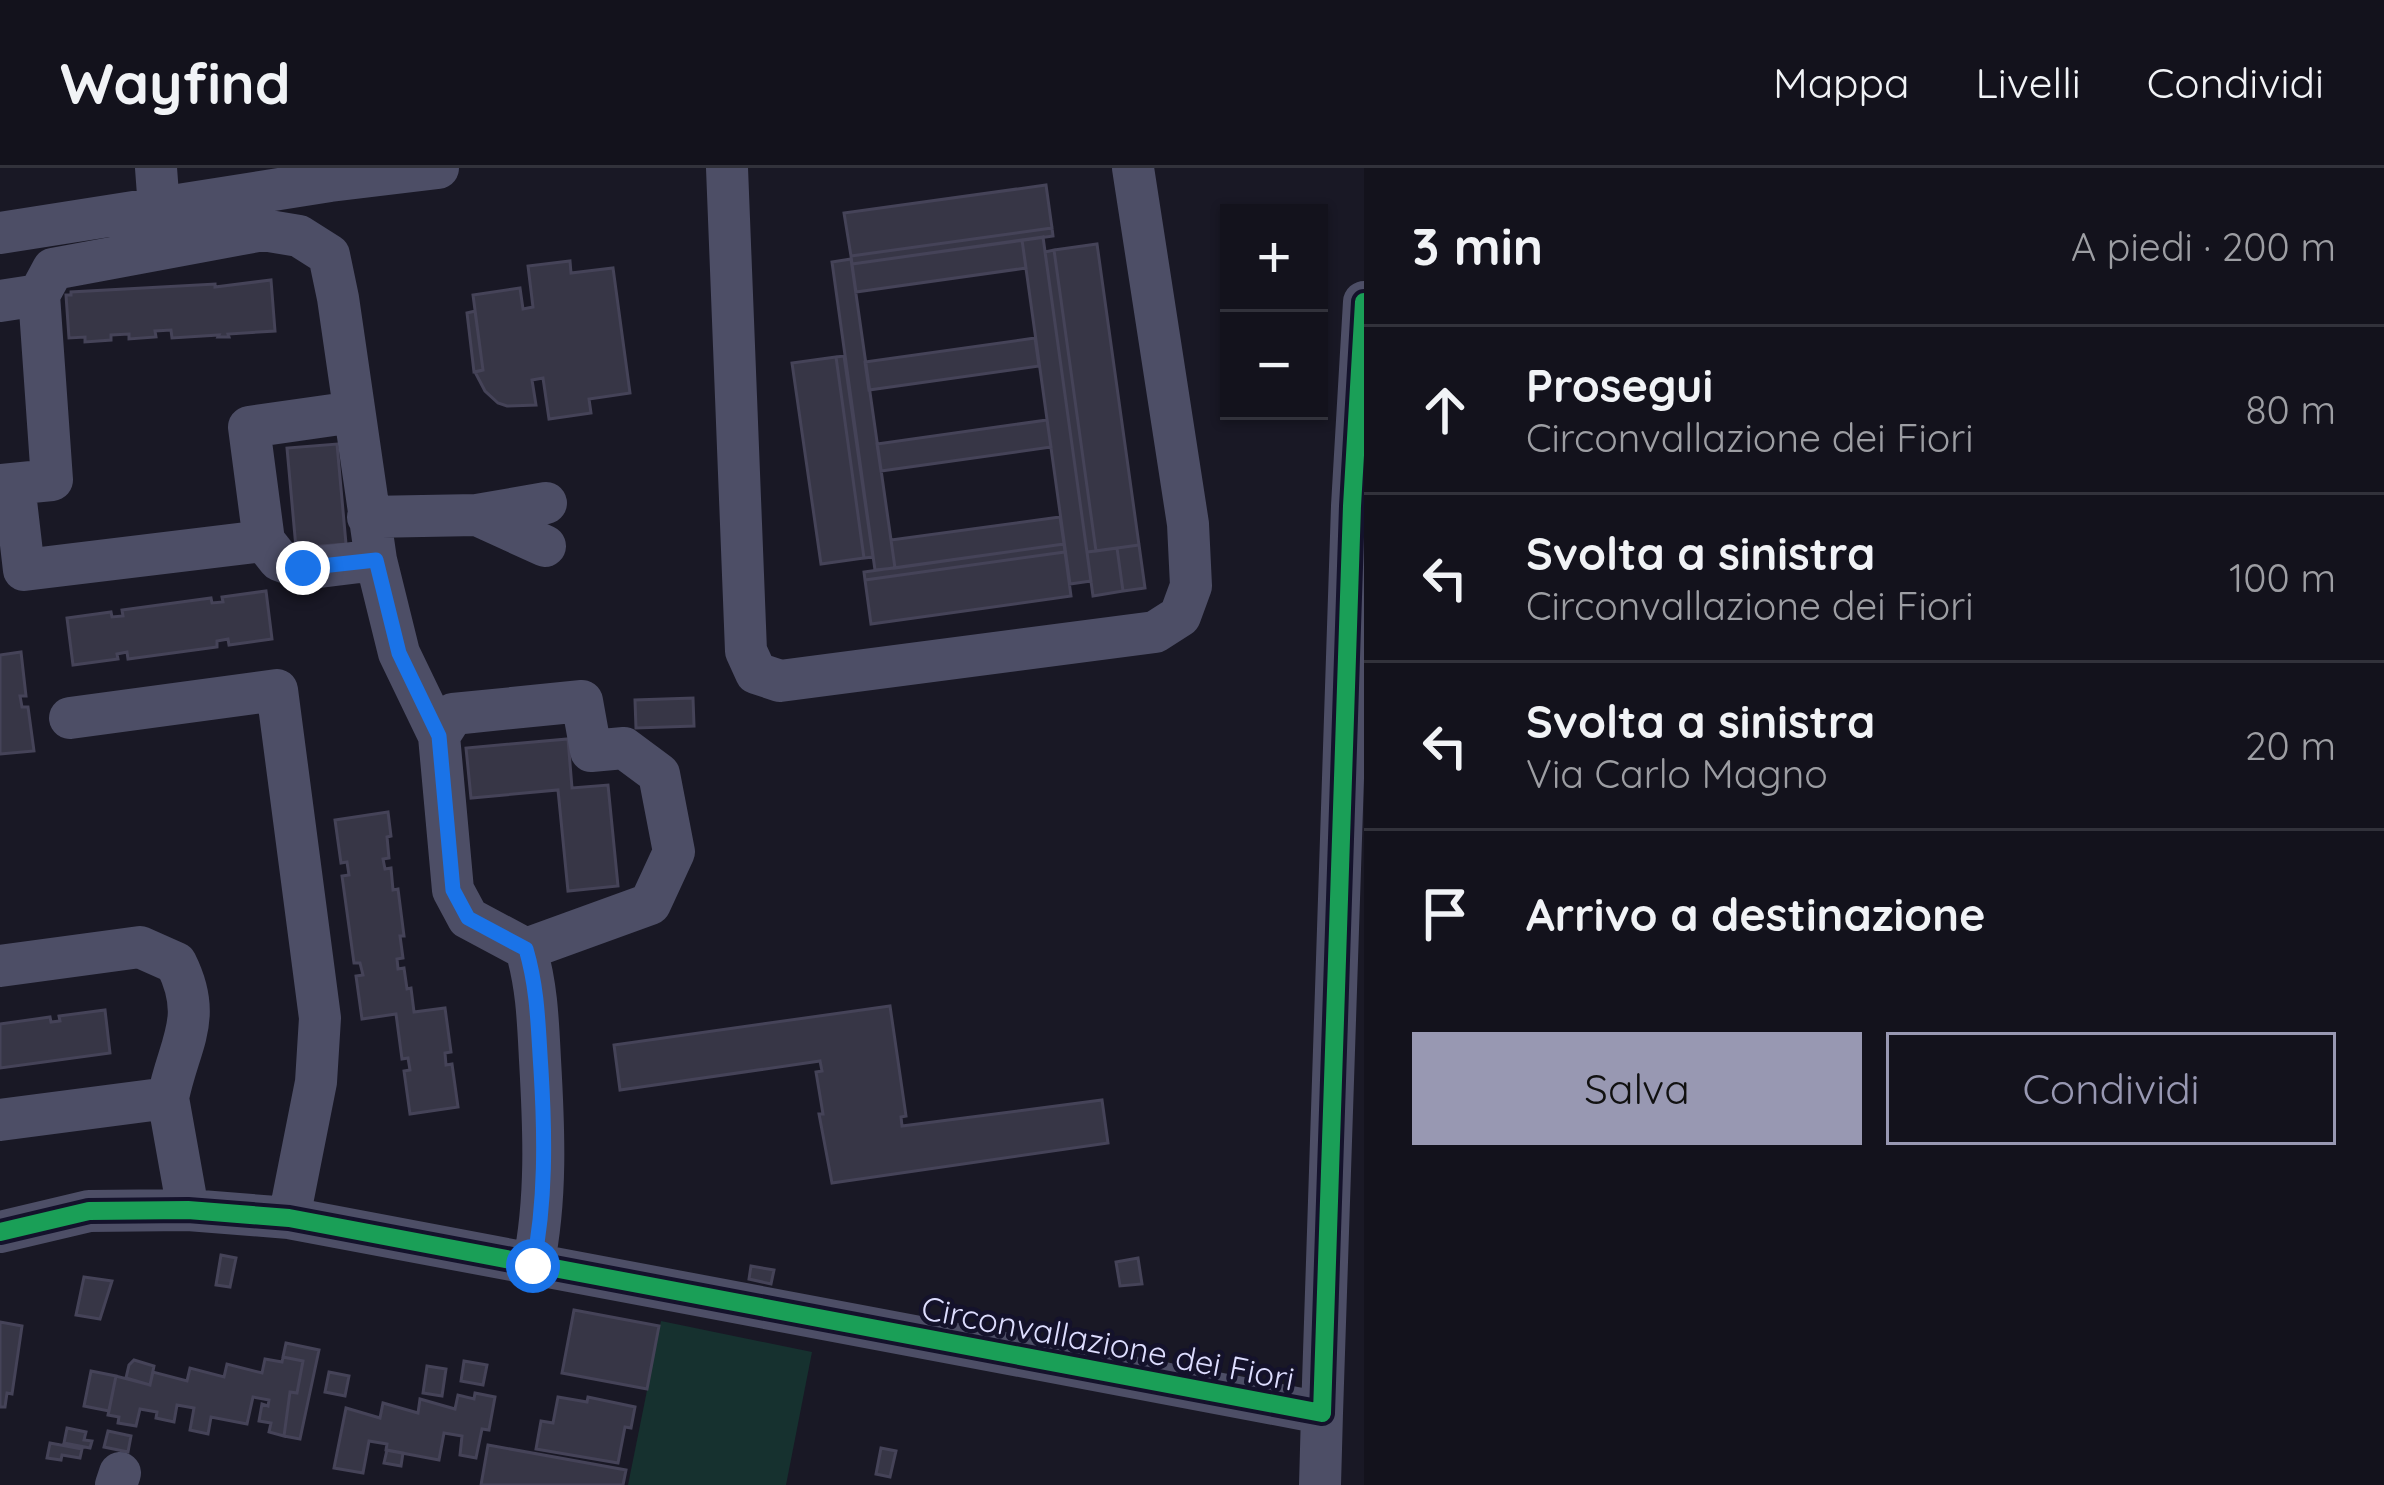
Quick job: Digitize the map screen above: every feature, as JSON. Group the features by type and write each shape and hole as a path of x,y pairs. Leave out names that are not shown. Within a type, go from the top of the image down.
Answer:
{"street":[{"path":"264,541 24,570 7,484 52,480 20,298 53,269 225,216 439,168"},
{"path":"740,168 727,169 746,651 756,673 780,682 1155,632 1180,616 1191,586 1188,524 1133,168"},
{"path":"0,233 157,188 263,230 299,236 329,255 376,560 399,653 439,736 453,890 468,918 526,949 536,984 544,1132 540,1232 533,1266"},
{"name":"Circonvallazione dei Fiori","path":"0,1232 89,1211 188,1210 289,1219 1322,1413 1346,1260 1352,506 1364,302"},
{"path":"354,412 249,427 264,541 279,560 303,568 376,560"},
{"path":"368,517 477,515 546,503"},
{"path":"477,515 545,547"},
{"path":"70,718 277,690 320,1018 316,1082 289,1219"},
{"path":"439,736 453,714 582,701 591,751 624,748 658,774 674,852 650,904 526,949"},
{"path":"0,966 140,947 176,963 187,986 189,1028 168,1098 188,1210"},
{"path":"0,1120 168,1098"},
{"path":"0,1204 89,1211"},
{"path":"1320,1485 1322,1413"}],"green space":[{"path":"661,1321 812,1352 786,1485 628,1485"}],"building":[{"path":"1046,185 1052,228 851,256 844,213"},
{"path":"1052,228 1053,236 852,264 851,256"},
{"path":"1043,237 1091,581 1070,584 1022,240"},
{"path":"1022,240 1026,268 856,292 852,264"},
{"path":"1097,244 1139,545 1096,551 1054,250"},
{"path":"1054,250 1096,551 1087,552 1045,252"},
{"path":"851,259 895,568 875,570 832,262"},
{"path":"570,261 571,273 613,268 630,393 589,399 591,413 549,419 543,378 532,380 536,405 507,406 485,391 475,372 483,370 473,295 520,288 523,309 533,307 528,266"},
{"path":"271,280 275,331 172,338 171,330 155,331 156,337 111,335 111,340 85,342 85,337 69,338 66,295 71,292 215,287"},
{"path":"475,311 483,370 474,372 467,313"},
{"path":"1035,338 1039,366 869,390 865,362"},
{"path":"844,356 873,557 864,558 836,357"},
{"path":"836,357 864,558 821,564 792,363"},
{"path":"1047,420 1051,447 881,471 877,444"},
{"path":"337,444 346,544 296,548 287,448"},
{"path":"1060,517 1064,544 895,568 891,540"},
{"path":"1064,544 1065,552 865,580 864,572"},
{"path":"1139,545 1145,588 1123,591 1117,548"},
{"path":"1117,548 1123,591 1093,596 1087,552"},
{"path":"1065,552 1071,596 871,624 865,580"},
{"path":"266,591 272,639 229,645 228,639 217,641 217,647 128,659 127,652 117,654 118,659 73,665 67,618 111,612 112,617 123,616 122,610 211,598 212,603 223,602 222,597"},
{"path":"21,652 26,696 20,696 22,707 28,707 34,751 0,754 0,655"},
{"path":"693,698 694,726 636,728 635,700"},
{"path":"568,739 572,788 608,785 618,886 568,891 558,790 471,798 466,748"},
{"path":"388,812 389,858 383,859 385,869 391,868 393,890 398,889 404,936 400,936 403,958 397,959 398,969 404,968 414,1012 445,1008 451,1052 445,1053 446,1065 452,1064 458,1107 410,1114 404,1071 410,1070 408,1058 402,1059 396,1014 362,1019 356,976 363,975 360,963 354,963 342,876 349,875 347,862 341,863 335,820"},
{"path":"890,1006 906,1116 901,1117 902,1126 1102,1100 1108,1143 832,1183 819,1114 823,1114 816,1072 822,1071 820,1061 620,1090 614,1045"},
{"path":"105,1010 110,1053 0,1068 0,1024 50,1017 51,1022 60,1021 59,1016"},
{"path":"221,1255 236,1258 230,1287 216,1285"},
{"path":"1138,1258 1142,1284 1120,1286 1116,1262"},
{"path":"751,1266 774,1270 771,1284 749,1279"},
{"path":"84,1277 112,1281 100,1319 76,1315"},
{"path":"574,1310 659,1326 647,1389 562,1373"},
{"path":"0,1322 22,1326 12,1394 7,1393 5,1407 0,1407"},
{"path":"286,1343 319,1350 300,1439 284,1436 290,1392 297,1393 303,1361 283,1357"},
{"path":"283,1357 303,1361 297,1393 290,1392 284,1436 269,1432 271,1423 259,1421 262,1404 268,1406 269,1400 253,1397 247,1424 211,1417 208,1434 190,1430 194,1408 177,1405 174,1422 140,1409 136,1426 118,1423 119,1417 108,1415 116,1376 150,1385 153,1372 187,1381 190,1368 224,1377 227,1364 262,1373 265,1359 282,1362"},
{"path":"134,1360 154,1366 150,1385 126,1378"},
{"path":"464,1361 487,1365 483,1385 461,1381"},
{"path":"427,1366 446,1369 442,1396 423,1393"},
{"path":"91,1371 116,1376 109,1411 84,1406"},
{"path":"329,1372 349,1376 345,1396 325,1392"},
{"path":"475,1393 495,1397 489,1430 482,1429 476,1458 460,1455 462,1436 444,1433 439,1460 386,1450 387,1444 369,1441 363,1473 334,1468 346,1408 380,1418 383,1403 418,1413 420,1399 455,1409 458,1395 474,1399"},
{"path":"558,1397 587,1402 588,1397 635,1407 631,1428 625,1427 618,1463 536,1449 541,1421 553,1423"},
{"path":"67,1428 86,1432 84,1440 92,1441 90,1448 64,1443"},
{"path":"108,1431 131,1436 128,1452 104,1447"},
{"path":"50,1443 82,1449 80,1458 47,1458"},
{"path":"488,1445 626,1470 623,1485 481,1485"},
{"path":"881,1448 896,1451 890,1477 876,1474"},
{"path":"387,1450 403,1453 401,1466 384,1463"}],"cycle path":[{"path":"0,1232 89,1211 188,1210 289,1218 1322,1413 1352,506 1364,302"}],"route":[{"path":"303,568 376,560 399,653 439,736 453,890 468,918 526,949 536,984 544,1132 540,1232 533,1266"}]}
